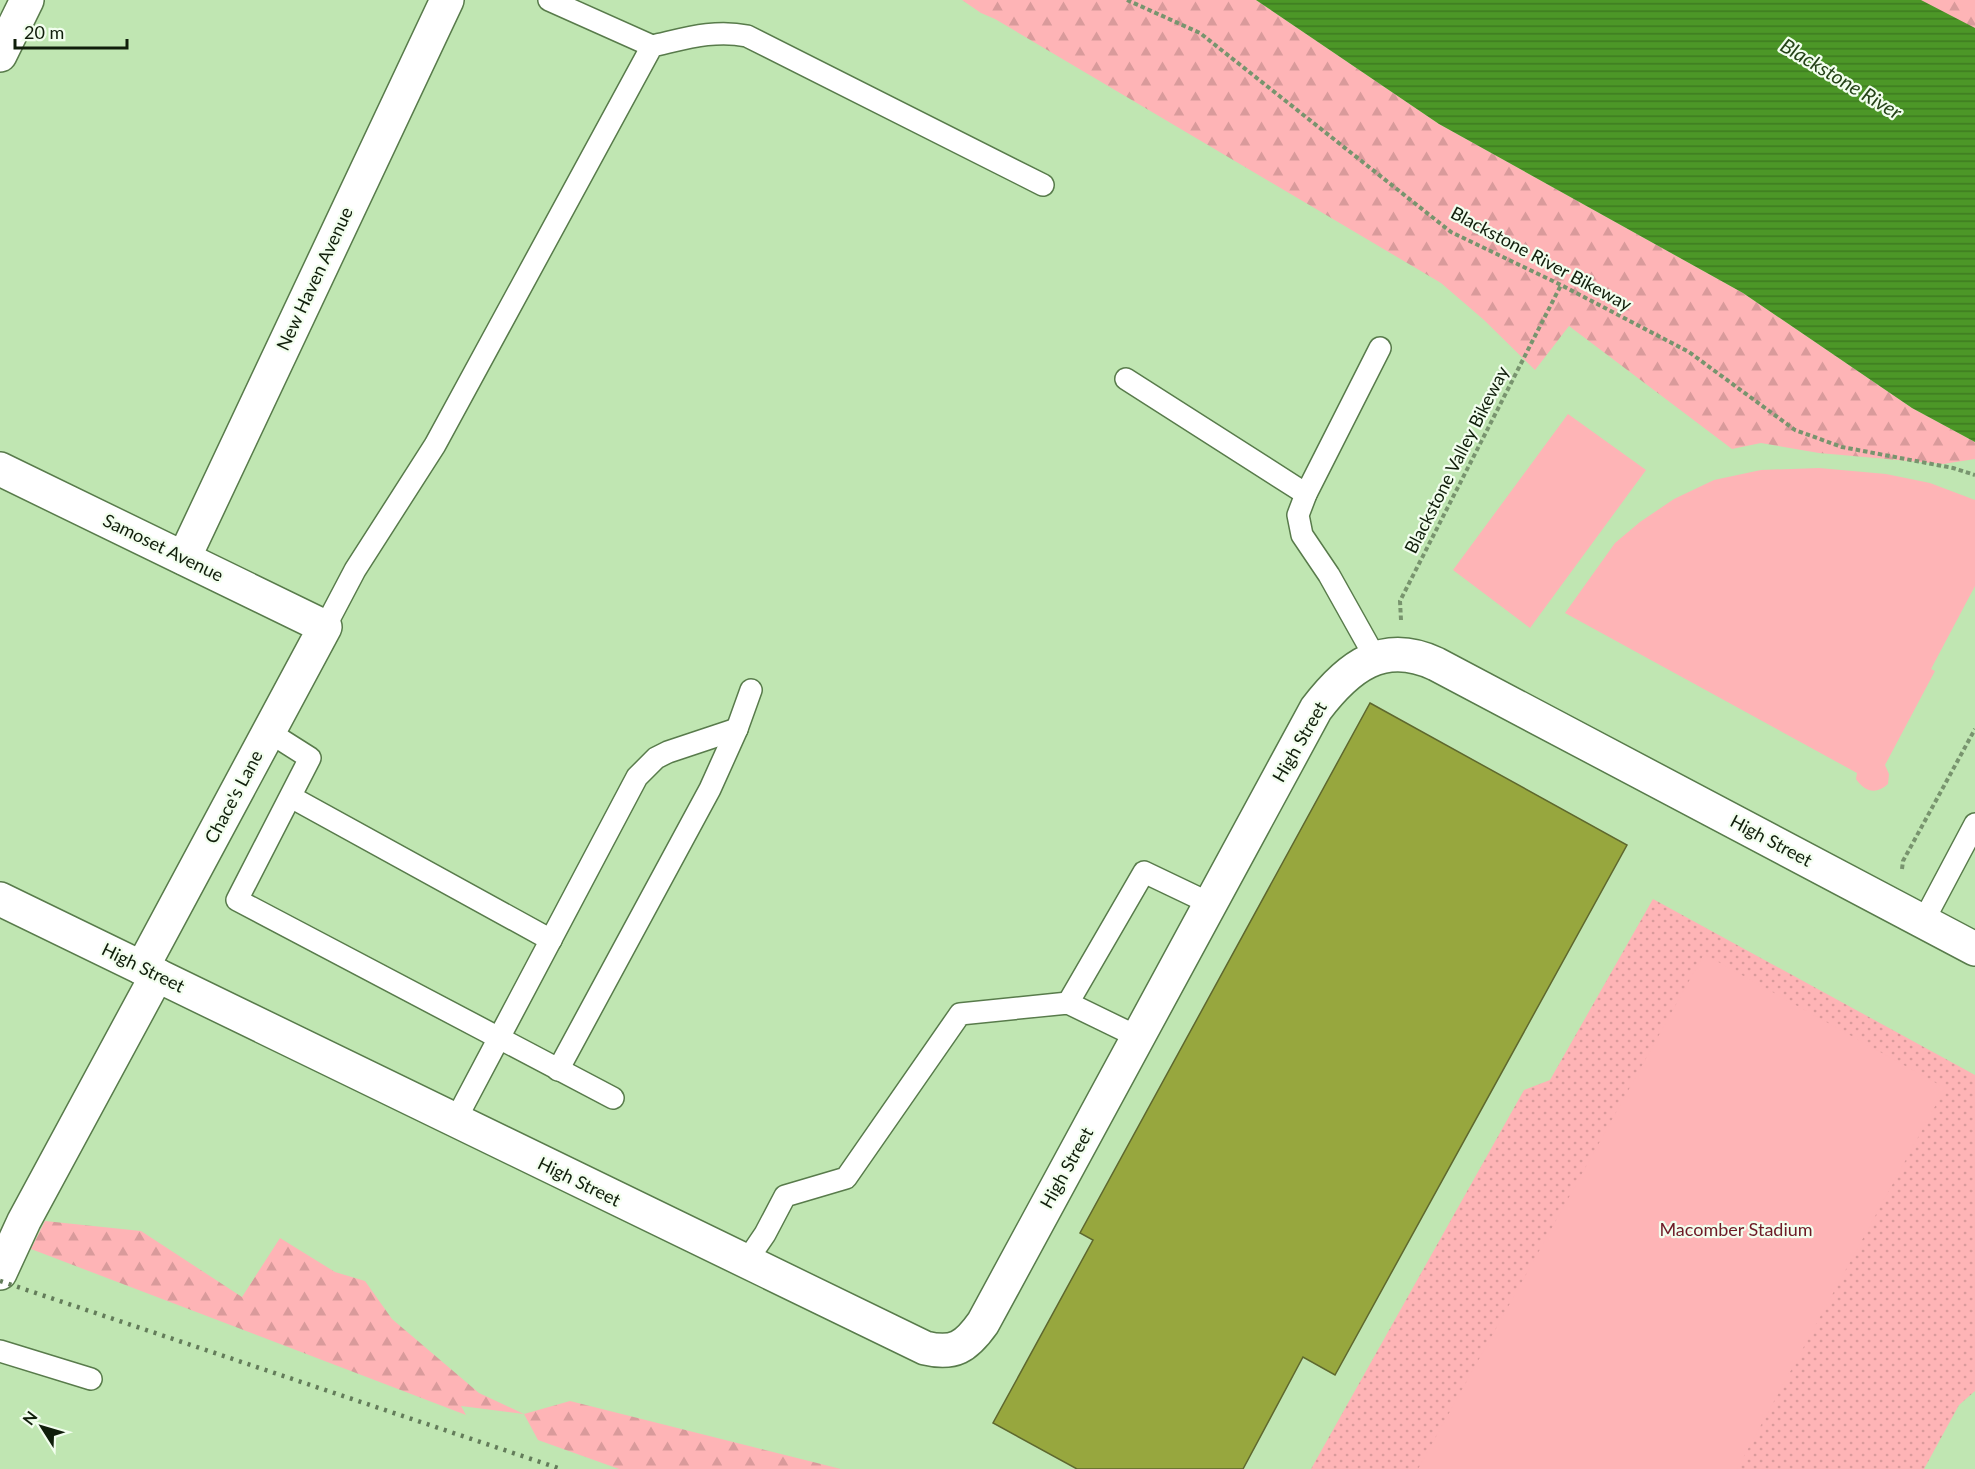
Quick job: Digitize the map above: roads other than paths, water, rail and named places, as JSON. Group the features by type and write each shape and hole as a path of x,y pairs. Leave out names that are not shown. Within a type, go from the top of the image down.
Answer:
{"street":[{"path":"0,55 27,0"},
{"name":"New Haven Avenue","path":"183,558 447,0"},
{"name":"Samoset Avenue","path":"0,469 325,627"},
{"name":"Chace's Lane","path":"0,1273 269,732 325,627"},
{"name":"High Street","path":"0,899 746,1262 925,1348 940,1352 959,1348 973,1337 983,1323 1316,709 1333,687 1352,670 1389,656 1420,656 1975,949"}],"lane":[{"path":"549,0 652,46 714,33 747,36 1043,185"},
{"path":"325,627 355,570 435,445 652,46"},
{"path":"1380,348 1306,494 1298,515 1302,535 1389,656"},
{"path":"1126,379 1306,494"},
{"path":"558,1070 710,789 737,729 751,690"},
{"path":"455,1121 630,791 647,766 668,752 737,729"},
{"path":"269,732 310,758 237,900 613,1098"},
{"path":"291,797 551,940"},
{"path":"1909,914 1975,824"},
{"path":"1068,1003 1144,872 1211,904"},
{"path":"746,1262 765,1234 785,1196 846,1178 960,1014 1068,1003 1138,1037"},
{"path":"0,1351 91,1379"}],"water":[{"name":"Blackstone River","path":"1256,0 1921,0 1975,28 1975,442 1912,408 1743,293 1439,124"}],"railway":[{"path":"0,1281 561,1469"}],"park label":[{"name":"Macomber Stadium","path":"1736,1230"}]}
